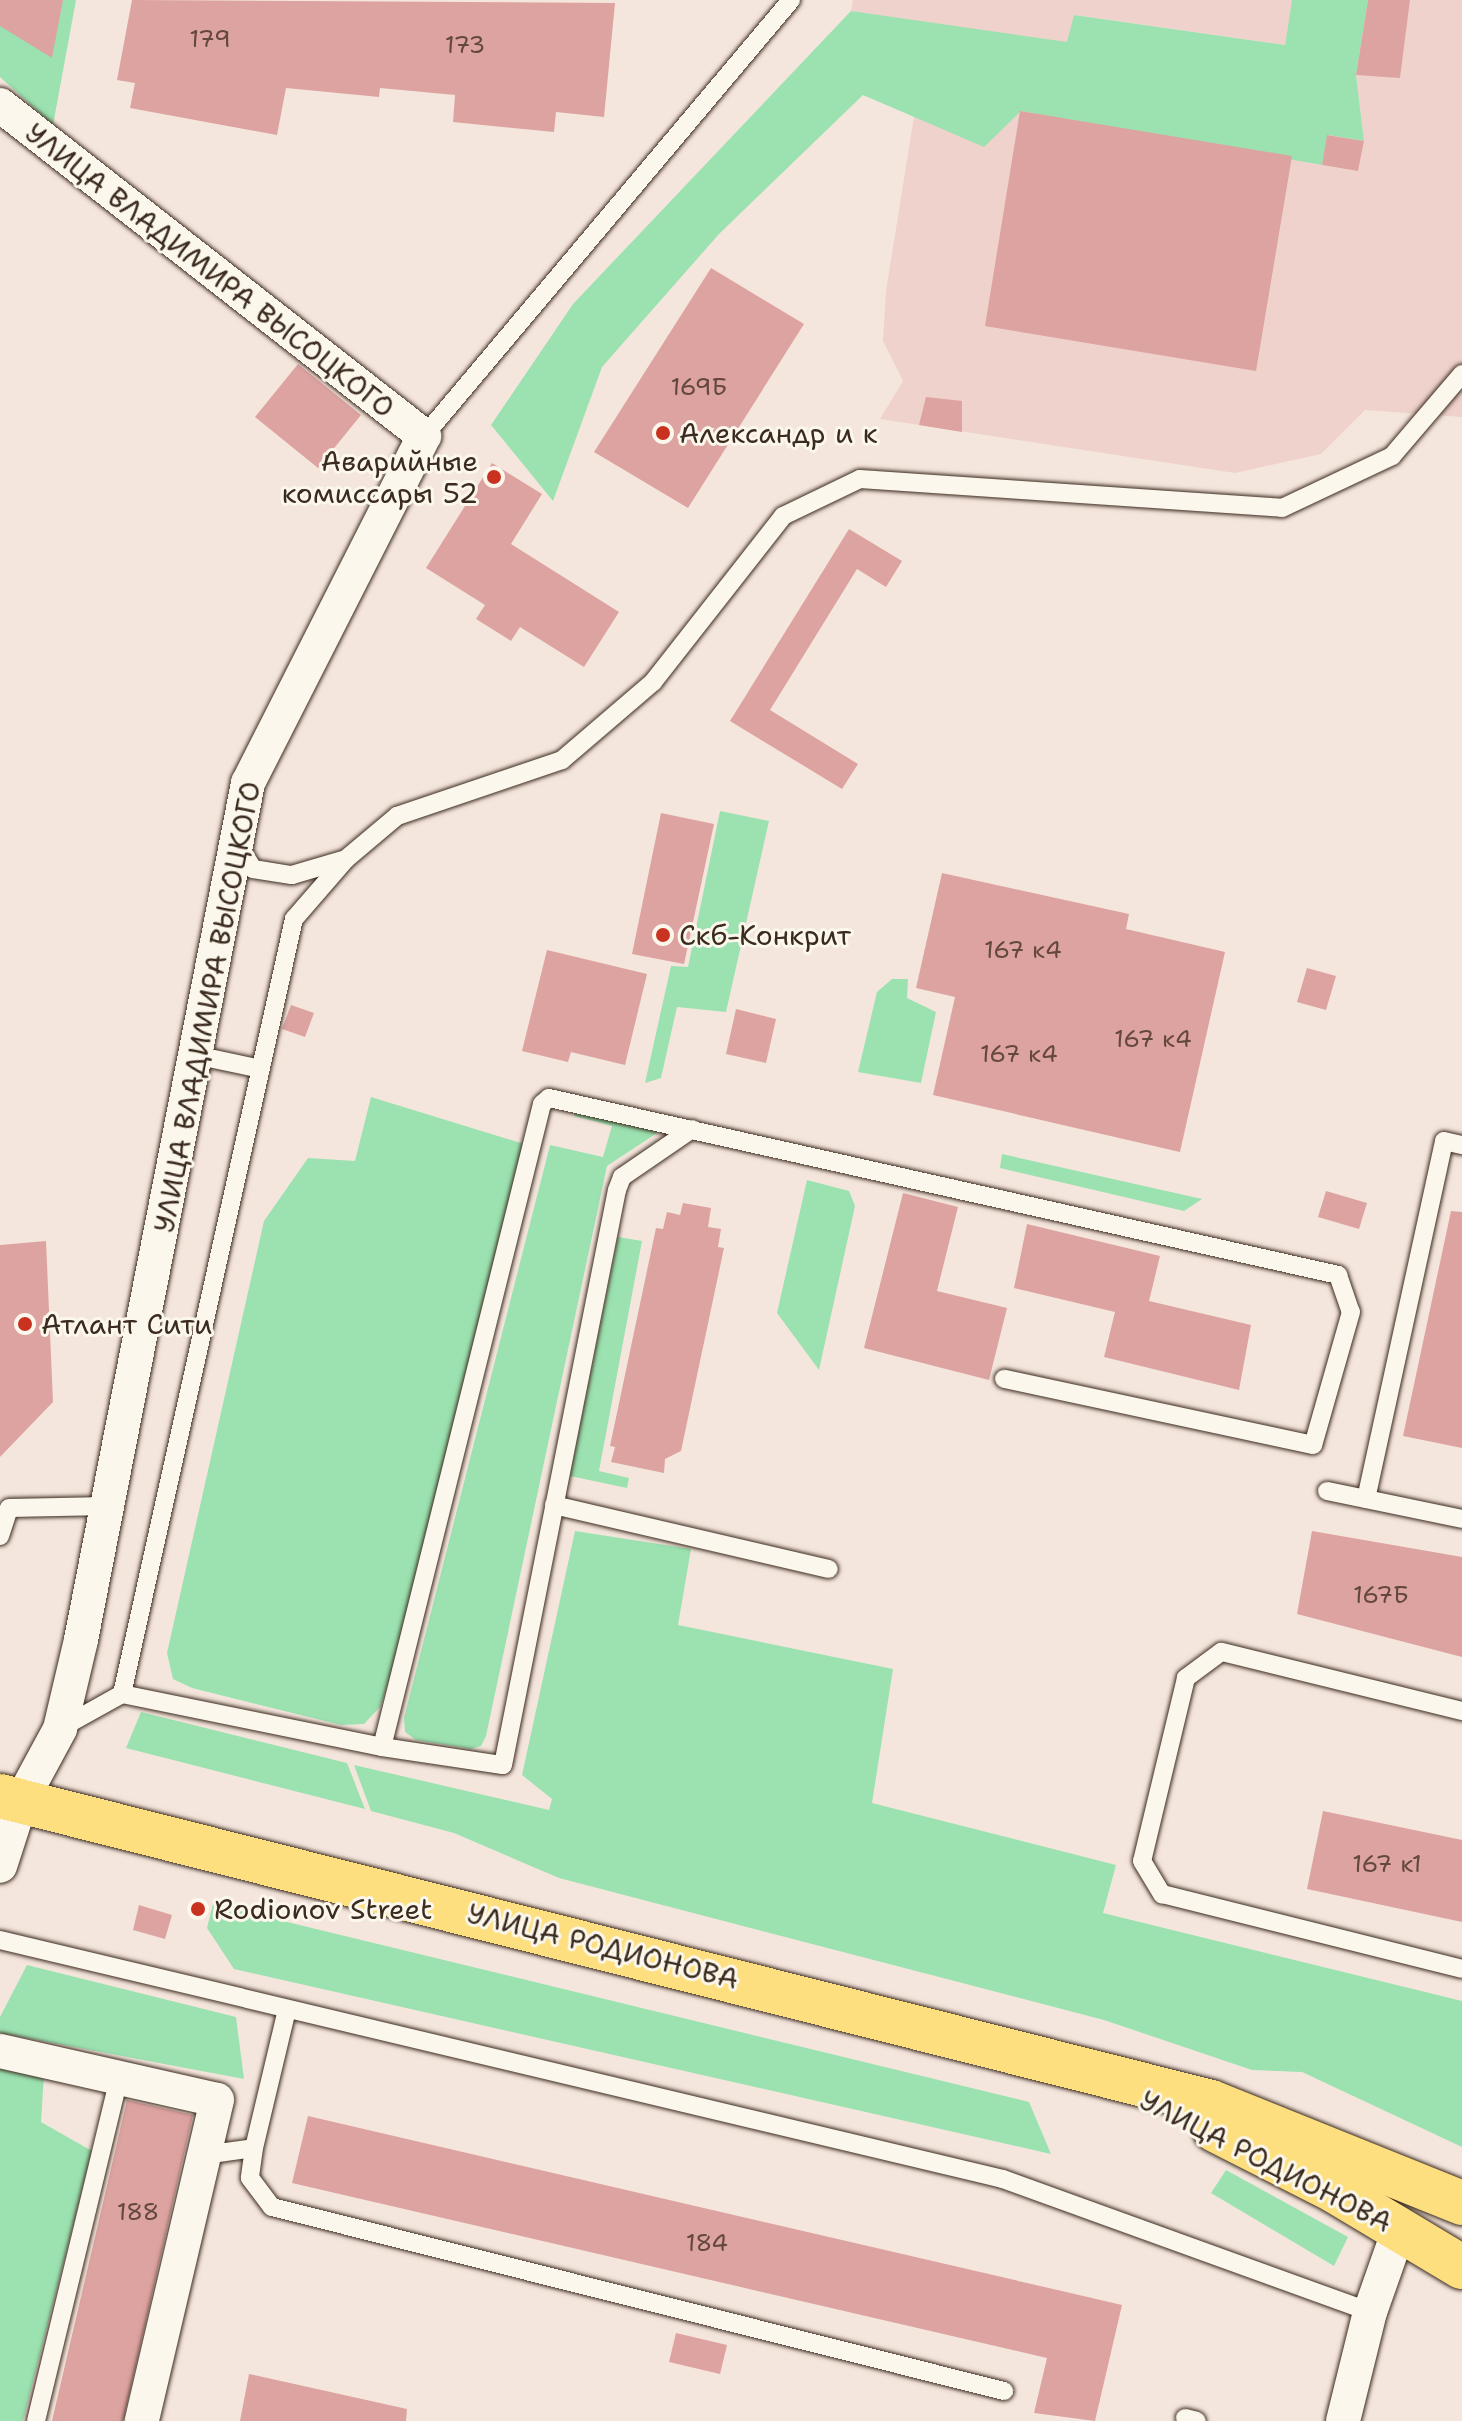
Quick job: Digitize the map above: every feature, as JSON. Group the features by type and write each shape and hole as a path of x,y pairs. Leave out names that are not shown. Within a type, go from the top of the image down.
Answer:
{"main road":[{"name":"УЛИЦА РОДИОНОВА","path":"10,1798 1211,2102 1462,2203"},
{"name":"УЛИЦА РОДИОНОВА","path":"1066,2064 1243,2143 1400,2227 1462,2267"}],"street":[{"name":"УЛИЦА ВЛАДИМИРА ВЫСОЦКОГО","path":"0,105 424,436 248,783 108,1506 60,1729 10,1798 0,1866"},
{"path":"0,2051 217,2100 142,2421"},
{"path":"1343,2421 1370,2312 1400,2227"}],"lane":[{"path":"424,436 791,0"},
{"path":"122,1694 294,919 346,859 397,816 562,760 653,682 783,516 860,479 1282,508 1392,456 1462,374"},
{"path":"237,841 253,869 292,875 346,859"},
{"path":"195,1055 261,1069"},
{"path":"382,1747 542,1104 554,1098 1338,1275 1351,1312 1313,1445 1004,1379"},
{"path":"60,1729 122,1694 382,1747 503,1765 617,1190 622,1177 692,1129"},
{"path":"1366,1499 1444,1141 1462,1145"},
{"path":"1327,1491 1462,1519"},
{"path":"554,1505 829,1569"},
{"path":"0,1536 9,1508 108,1506"},
{"path":"1462,1711 1221,1652 1186,1678 1142,1861 1162,1894 1462,1969"},
{"path":"0,1940 1003,2179 1370,2312"},
{"path":"287,2010 254,2148 250,2178 272,2207 1004,2391"},
{"path":"36,2421 119,2078"},
{"path":"204,2155 254,2148"}],"shaded area":[{"path":"853,0 1292,0 1285,45 1075,15 1068,41 1315,75 1304,162 1358,171 1364,141 1356,75 1400,77 1410,0 1462,0 1462,417 1365,410 1321,454 1235,473 880,419 903,381 883,341 886,291 929,23 851,11"}],"green space":[{"path":"0,0 76,0 53,125 0,77"},
{"path":"1292,0 1368,0 1356,75 1364,141 1328,135 1322,165 1021,111 984,147 863,95 719,234 602,367 553,501 491,425 573,304 851,11 1067,42 1074,15 1285,45"},
{"path":"720,811 769,821 726,1012 677,1007 661,1078 645,1083 671,966 688,967"},
{"path":"892,979 908,979 907,998 936,1012 921,1083 858,1072 877,992"},
{"path":"371,1097 524,1144 395,1663 380,1707 364,1724 341,1725 192,1688 173,1679 167,1653 264,1221 308,1158 355,1161"},
{"path":"576,1106 660,1131 607,1166 486,1736 481,1746 471,1749 416,1740 405,1732 404,1718 550,1145 603,1157 612,1126 574,1116"},
{"path":"1002,1154 1202,1199 1184,1211 1000,1168"},
{"path":"807,1180 849,1191 855,1206 819,1370 777,1313"},
{"path":"618,1237 642,1241 599,1471 629,1478 627,1488 570,1476"},
{"path":"575,1531 691,1549 678,1625 893,1669 872,1803 1116,1865 1103,1913 1462,2001 1462,2147 1302,2072 1252,2070 1104,2020 559,1878 454,1833 371,1811 354,1765 549,1810 552,1799 522,1775"},
{"path":"141,1712 347,1763 365,1809 126,1748"},
{"path":"213,1904 1029,2102 1051,2154 234,1969 207,1928"},
{"path":"27,1965 236,2017 244,2079 0,2033 0,2017"},
{"path":"0,2064 44,2074 41,2122 92,2151 23,2421 0,2421"},
{"path":"1226,2170 1348,2237 1334,2266 1211,2193"}],"building":[{"path":"0,0 63,0 52,58 0,26"},
{"path":"132,0 615,3 604,117 556,112 554,132 453,122 455,95 380,88 379,97 286,88 277,135 130,108 135,83 117,80"},
{"path":"1368,0 1410,0 1400,78 1356,75"},
{"path":"1020,111 1292,156 1256,371 985,326"},
{"path":"1327,135 1364,141 1358,171 1322,165"},
{"path":"711,268 804,324 688,508 594,452"},
{"path":"298,364 361,415 318,468 255,417"},
{"path":"926,397 962,401 962,432 919,425"},
{"path":"492,463 542,494 511,544 619,612 584,667 520,627 511,641 476,619 485,605 426,568"},
{"path":"849,529 902,561 886,587 857,569 770,710 858,764 842,789 730,721"},
{"path":"661,813 714,824 684,964 632,954"},
{"path":"942,873 1129,914 1126,929 1225,952 1180,1152 933,1095 955,997 916,988"},
{"path":"547,950 647,974 625,1065 571,1052 568,1062 522,1051"},
{"path":"1307,968 1336,976 1326,1010 1297,1002"},
{"path":"291,1005 314,1013 305,1037 282,1029"},
{"path":"736,1009 776,1019 766,1063 726,1054"},
{"path":"1326,1191 1367,1203 1359,1229 1318,1217"},
{"path":"903,1193 958,1207 937,1291 1007,1308 989,1380 864,1348"},
{"path":"683,1203 711,1208 708,1227 721,1229 718,1247 724,1248 681,1451 665,1459 664,1473 611,1462 615,1447 610,1446 656,1228 663,1229 667,1212 680,1215"},
{"path":"1451,1211 1462,1212 1462,1448 1403,1436"},
{"path":"1027,1224 1160,1256 1149,1301 1251,1325 1239,1390 1104,1357 1115,1312 1014,1288"},
{"name":"Атлант Сити","path":"46,1241 53,1402 0,1457 0,1245"},
{"path":"1312,1531 1462,1557 1462,1657 1297,1614"},
{"path":"1323,1811 1462,1840 1462,1922 1307,1889"},
{"path":"139,1905 172,1915 165,1939 133,1930"},
{"path":"127,2100 193,2115 123,2421 52,2421"},
{"path":"308,2116 1122,2305 1095,2421 1034,2413 1047,2358 292,2183"},
{"path":"676,2333 727,2345 720,2374 669,2362"},
{"path":"249,2374 407,2409 406,2421 240,2421"}],"place":[{"name":"Александр и к","path":"663,433"},
{"name":"Аварийные комиссары 52","path":"494,477"},
{"name":"Скб-Конкрит","path":"663,935"},
{"name":"Атлант Сити","path":"25,1324"},
{"name":"Rodionov Street","path":"198,1909"}]}
